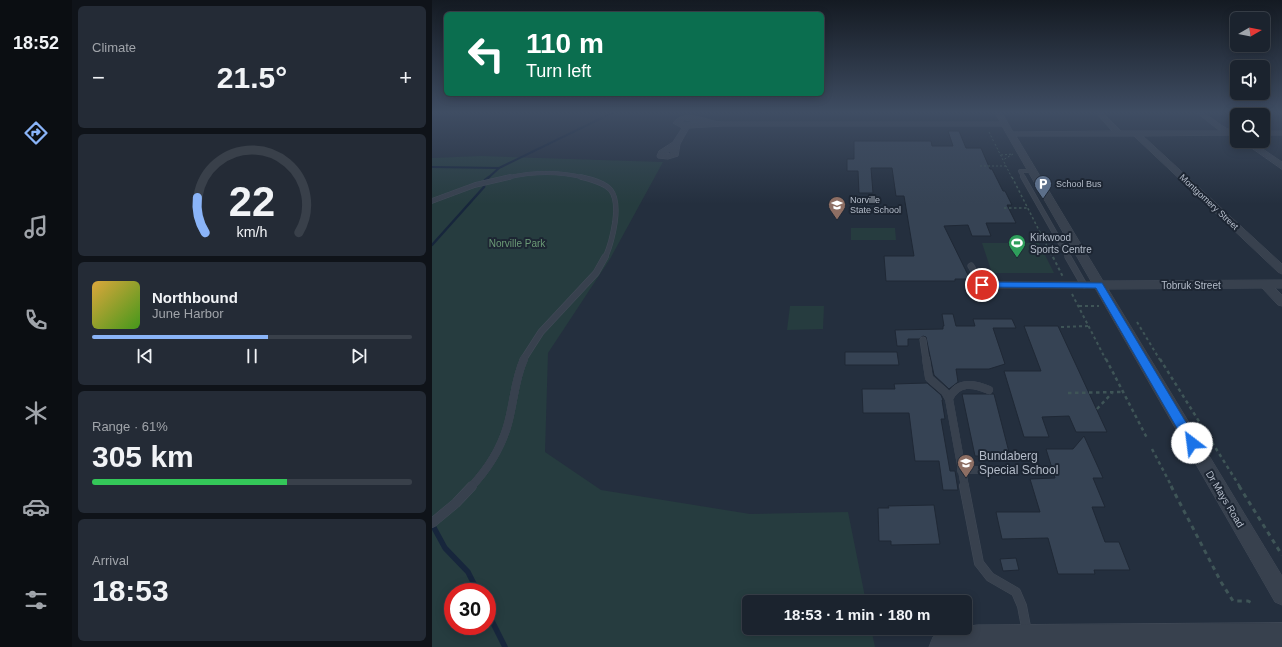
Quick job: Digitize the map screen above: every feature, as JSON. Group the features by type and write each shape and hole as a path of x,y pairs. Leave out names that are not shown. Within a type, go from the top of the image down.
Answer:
{"street":[{"name":"Dr Mays Road","path":"1015,143 1282,595"},
{"name":"Montgomery Street","path":"1147,143 1282,270"},
{"path":"1256,148 1282,166"},
{"path":"1265,284 1282,302"},
{"name":"Tobruk Street","path":"1099,285 1282,284"},
{"path":"943,647 951,643 978,643 1028,638 1282,636"}],"lane":[{"path":"1032,171 1020,171 1084,285"},
{"path":"432,201 449,194 490,182 540,173 562,173 596,181 608,187 615,196 617,206 611,240 605,258 593,275 538,336 522,360 513,388 507,427 494,458 466,494 432,523"},
{"path":"971,266 982,285 1099,285"},
{"path":"923,340 929,378 945,392 949,399 980,564 989,577 1012,588 1016,592 1021,605 1028,638"},
{"path":"949,399 953,390 961,385 972,384 988,390"},
{"path":"962,470 992,470"}],"path":[{"path":"995,144 1066,282"},
{"path":"1001,155 1013,154 1003,160"},
{"path":"980,166 1006,166"},
{"path":"1004,208 1031,208"},
{"path":"1069,288 1147,438"},
{"path":"1079,306 1101,306"},
{"path":"1134,319 1282,555"},
{"path":"1061,326 1089,326"},
{"path":"1097,410 1112,392"},
{"path":"1068,393 1123,392"},
{"path":"1152,448 1221,582 1233,601 1248,601 1252,603"}],"green space":[{"name":"Norville Park","path":"480,156 663,162 610,259 548,353 545,452 601,490 750,514 848,512 865,595 742,595 742,635 872,635 875,647 432,647 432,158"},
{"path":"851,228 895,228 896,240 851,240"},
{"name":"Kirkwood Sports Centre","path":"982,243 1039,243 1054,273 992,273"},
{"path":"790,306 824,306 823,329 787,330"}],"building":[{"path":"854,143 931,143 932,146 953,146 952,143 964,143 966,148 981,148 990,169 992,169 1012,205 1007,205 1016,223 986,223 991,236 972,236 968,225 944,226 970,279 955,279 955,281 886,281 884,256 914,256 904,196 896,196 892,168 871,168 873,193 859,193 858,171 847,171 847,159 854,159"},
{"path":"942,314 953,314 956,326 975,326 973,319 1012,319 1016,328 993,328 1005,364 989,369 956,369 958,382 949,389 934,375 926,337 923,336 919,339 908,339 908,346 897,346 895,330 943,329"},
{"path":"1024,326 1058,326 1107,432 1076,432 1069,416 1042,417 1049,437 1024,437 1004,371 1041,371"},
{"path":"845,352 897,352 899,365 845,365"},
{"path":"927,383 941,395 943,400 945,419 941,419 950,471 955,471 958,490 943,490 939,461 915,461 909,413 863,413 862,389 895,389 894,384"},
{"path":"962,394 994,394 1010,456 975,456"},
{"path":"1084,436 1103,478 1093,478 1105,507 1092,507 1105,542 1119,542 1130,570 1094,570 1095,574 1058,574 1048,538 1002,539 996,512 1040,512 1030,479 1055,478 1046,449 1073,449"},
{"path":"934,505 940,544 891,545 891,541 879,541 878,508 889,508 888,506"},
{"path":"1016,558 1019,570 1003,571 1000,559"}],"waterway":[{"path":"499,168 550,143"},
{"path":"432,167 499,168"},
{"path":"488,178 499,168"},
{"path":"432,245 484,187 485,180 489,177"},
{"path":"432,524 445,548 468,572 474,583"},
{"path":"496,629 505,647"}],"place":[{"name":"School Bus","path":"1043,199"},
{"name":"Norville State School","path":"837,220"},
{"name":"Kirkwood Sports Centre","path":"1017,258"},
{"name":"Bundaberg Special School","path":"966,478"}],"route":[{"path":"982,285 1099,285 1192,443"}]}
